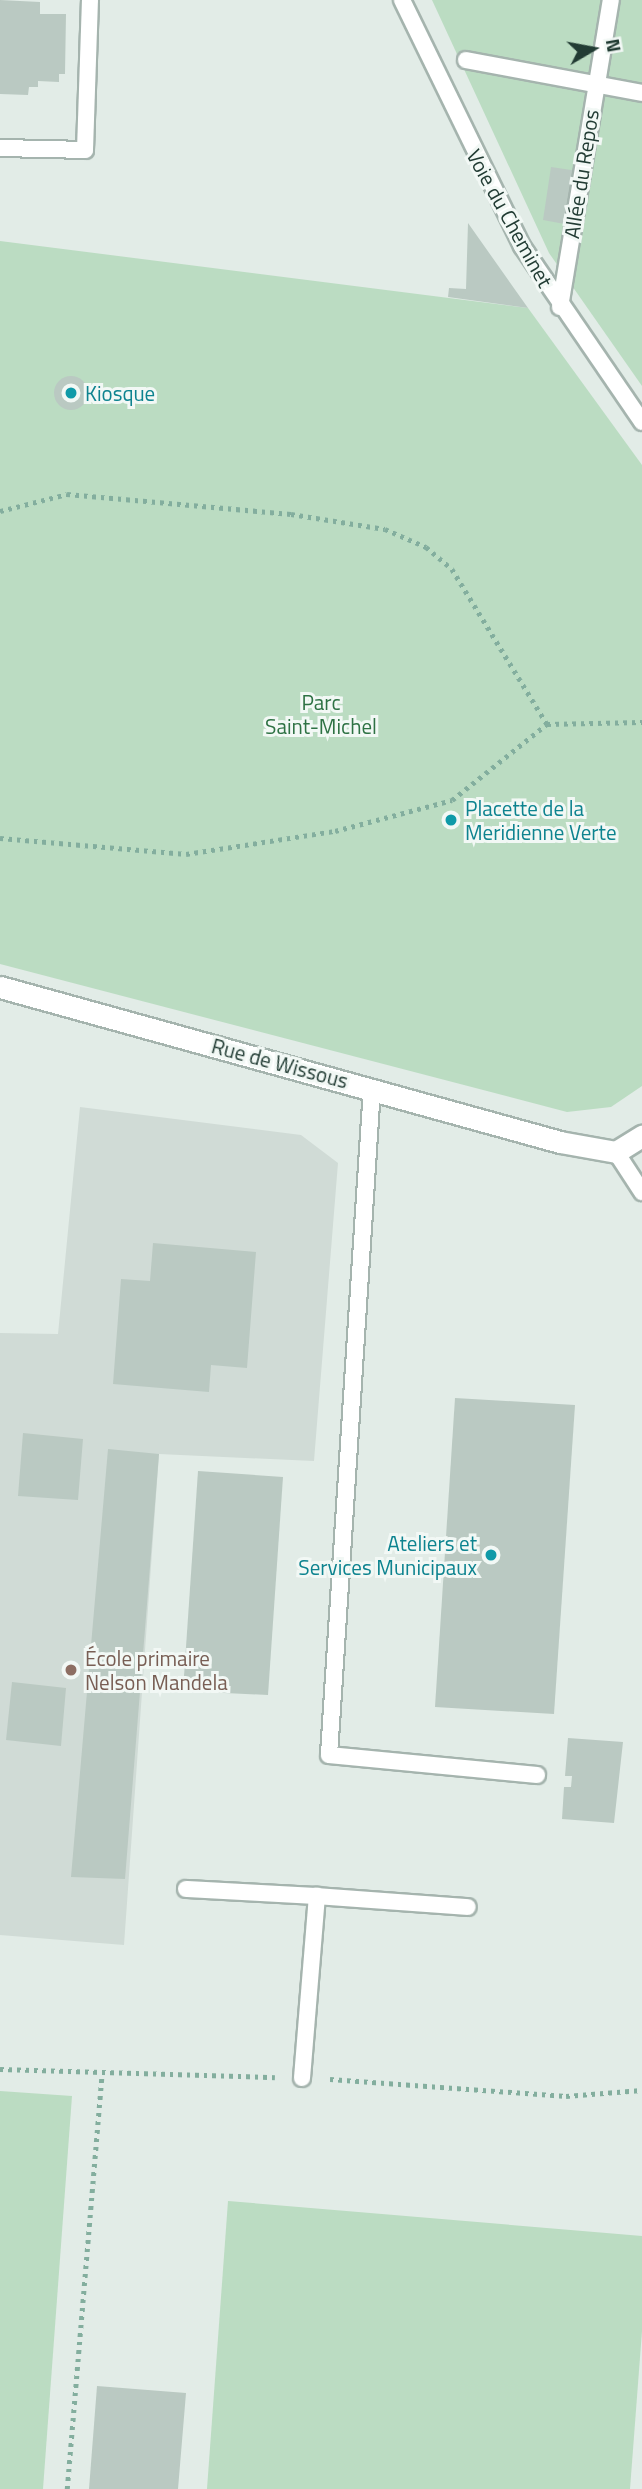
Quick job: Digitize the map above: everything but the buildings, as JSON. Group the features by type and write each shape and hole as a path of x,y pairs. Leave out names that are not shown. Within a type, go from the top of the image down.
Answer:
{"street":[{"name":"Rue de Wissous","path":"0,987 372,1087 560,1142 616,1152"},
{"path":"616,1152 642,1136"}],"lane":[{"path":"0,148 85,150 90,0"},
{"name":"Voie du Cheminet","path":"402,0 487,181 561,307 642,422"},
{"name":"Allée du Repos","path":"561,307 595,84 611,0"},
{"path":"466,60 642,93"},
{"path":"372,1087 329,1755 537,1774"},
{"path":"616,1152 642,1192"},
{"path":"186,1889 468,1907"},
{"path":"302,2078 317,1896"}],"path":[{"path":"0,511 67,494 291,514 385,529 426,547 452,569 547,724"},
{"path":"0,838 186,854 335,831 452,800 547,724 642,722"},
{"path":"0,2069 102,2075 302,2078 592,2096 642,2090"},
{"path":"67,2489 102,2075"}],"shaded area":[{"name":"École primaire Nelson Mandela","path":"80,1107 301,1135 338,1163 314,1461 159,1454 124,1945 0,1935 0,1333 58,1334"}],"green space":[{"path":"432,0 642,0 642,386 549,253"},
{"name":"Parc Saint-Michel","path":"0,241 528,308 642,465 642,1086 611,1107 567,1112 0,964"},
{"path":"0,2091 72,2096 43,2489 0,2489"},
{"path":"228,2201 642,2236 642,2331 630,2489 207,2489"}],"place":[{"name":"Kiosque","path":"71,393"},
{"name":"Placette de la Meridienne Verte","path":"451,820"},
{"name":"Ateliers et Services Municipaux","path":"491,1555"},
{"name":"École primaire Nelson Mandela","path":"71,1670"}]}
